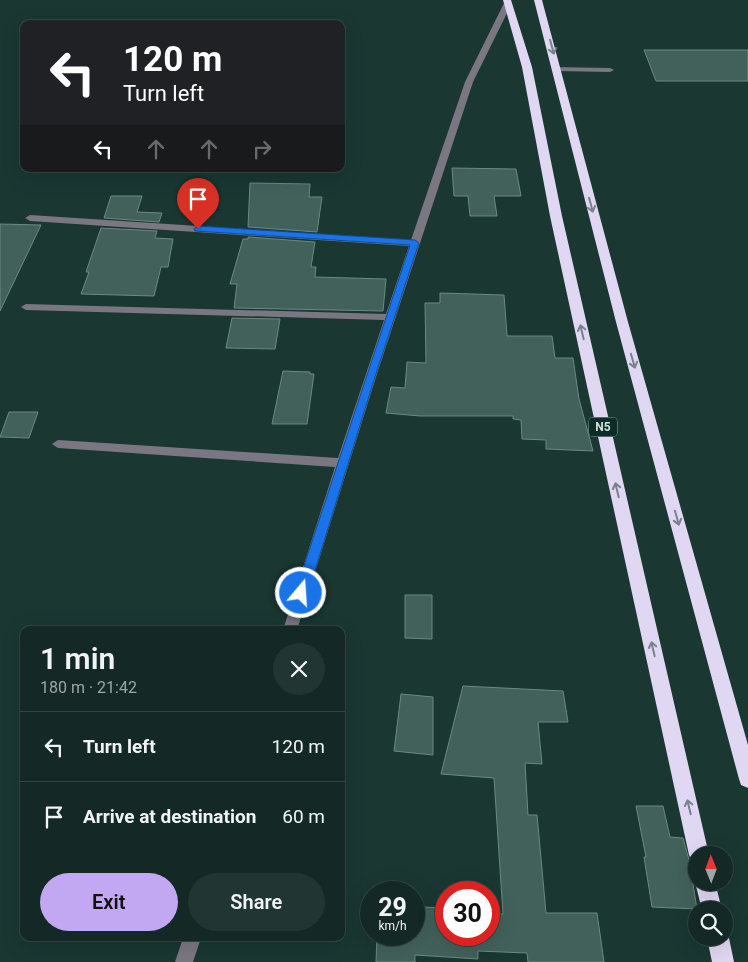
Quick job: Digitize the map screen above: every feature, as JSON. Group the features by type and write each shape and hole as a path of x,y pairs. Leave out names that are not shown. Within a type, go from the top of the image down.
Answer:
{"highway":[{"path":"538,0 557,69 584,182 748,779"},
{"name":"N5","path":"507,1 527,67 556,216 697,846"},
{"path":"720,946 723,962"}],"street":[{"path":"291,626 342,463 469,82 507,1"},
{"path":"557,69 610,70"},
{"path":"30,218 415,243"},
{"path":"26,307 390,317"},
{"path":"58,444 342,463"},
{"path":"184,962 191,941"}],"building":[{"path":"644,50 748,50 748,81 656,81"},
{"path":"452,168 516,169 521,196 494,196 497,216 470,216 468,196 454,196"},
{"path":"250,183 310,184 309,197 322,197 317,232 248,227"},
{"path":"111,196 142,196 137,212 162,213 159,222 104,218"},
{"path":"0,224 41,225 0,311"},
{"path":"101,228 157,231 155,238 173,239 168,267 161,267 154,296 81,294 89,272 86,272"},
{"path":"248,237 315,242 311,267 316,267 315,277 386,279 383,311 234,308 237,284 230,284 243,239 248,239"},
{"path":"440,293 504,295 507,336 552,336 555,358 573,358 579,399 593,451 546,449 546,440 522,439 521,420 513,419 513,416 420,416 386,413 391,387 405,388 407,362 426,363 425,303 440,303"},
{"path":"232,318 280,319 275,349 226,348"},
{"path":"283,371 310,372 310,374 314,374 307,424 272,424"},
{"path":"9,412 38,412 29,438 0,437"},
{"path":"405,595 432,595 432,639 405,638"},
{"path":"463,686 563,691 568,722 538,722 542,764 525,763 528,815 537,815 546,913 597,913 604,962 528,962 527,953 478,951 478,959 415,955 415,962 376,962 377,946 425,946 425,907 435,908 435,946 500,946 500,914 503,914 494,778 441,774"},
{"path":"401,694 433,697 433,755 394,751"},
{"path":"636,806 663,806 670,837 683,838 688,856 688,891 694,891 696,901 688,901 688,909 652,907 644,857 646,857"}],"route":[{"path":"198,229 415,243 301,593"}]}
